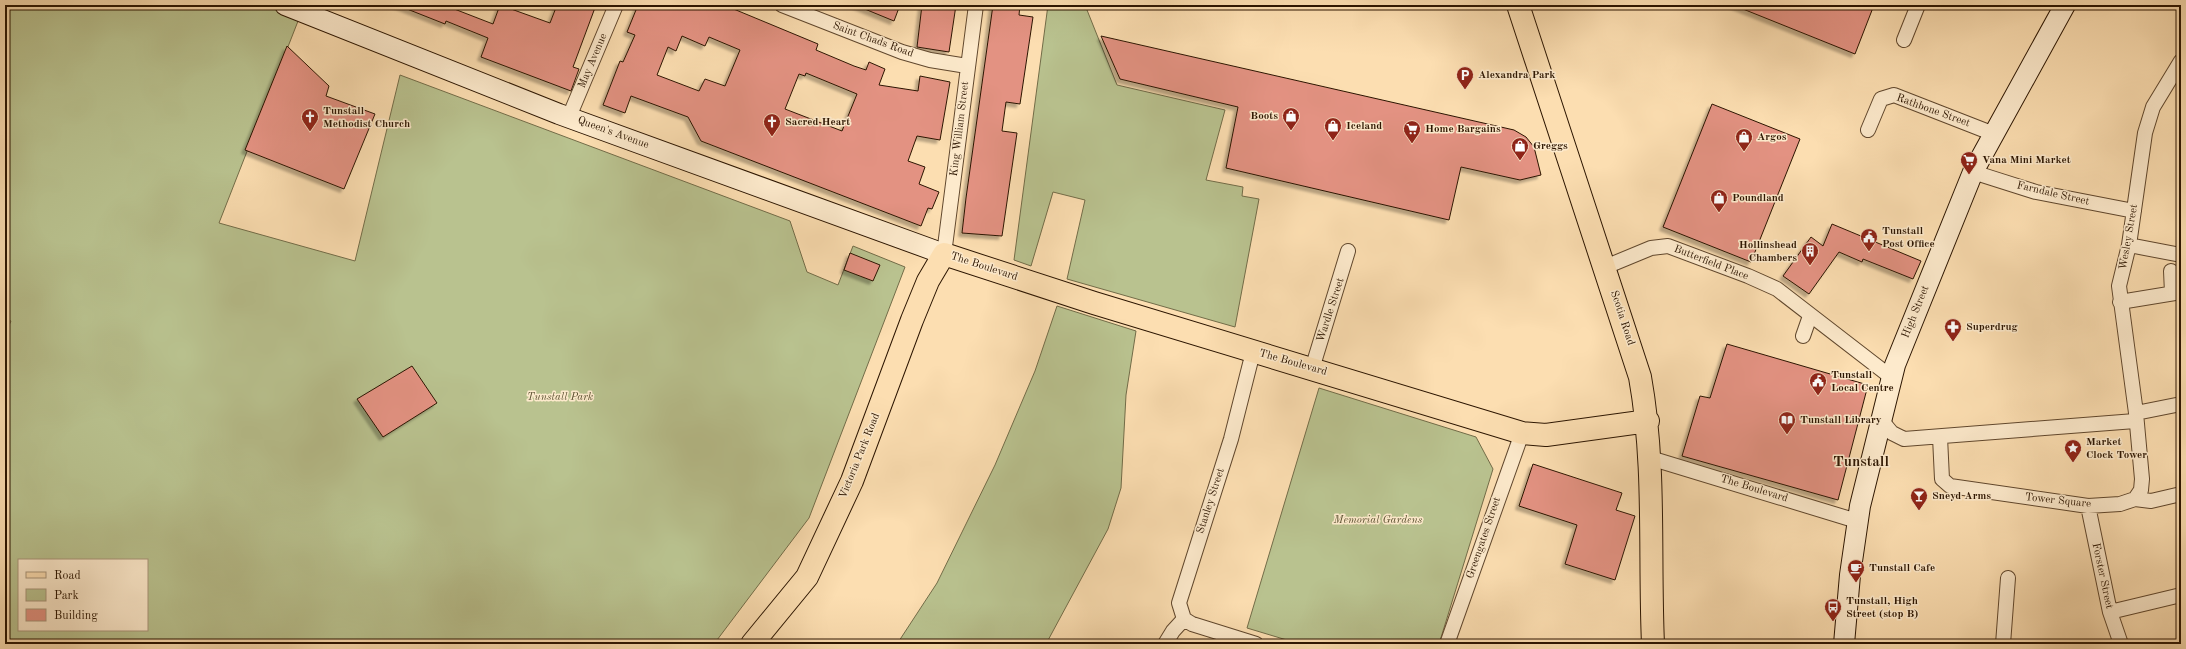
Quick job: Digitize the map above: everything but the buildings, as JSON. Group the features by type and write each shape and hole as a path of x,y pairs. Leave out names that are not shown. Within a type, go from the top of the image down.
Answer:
{"main road":[{"name":"Scotia Road","path":"1518,5 1605,267 1640,378 1648,421 1650,458 1650,574 1653,644"},
{"name":"The Boulevard","path":"944,254 1094,303 1522,433 1546,435 1648,421"},
{"name":"Victoria Park Road","path":"752,644 807,577 852,481 928,281 944,254"}],"street":[{"name":"Queen's Avenue","path":"285,5 569,117 944,254"},
{"name":"May Avenue","path":"569,117 616,5"},
{"name":"Saint Chads Road","path":"782,5 902,52 930,60 968,66"},
{"name":"King William Street","path":"944,254 976,5"},
{"path":"1904,40 1918,5"},
{"name":"High Street","path":"1844,644 1857,521 1882,421 1891,377 1973,172 2065,5"},
{"name":"Wesley Street","path":"2136,417 2119,286 2129,245 2145,134 2153,107 2180,65"},
{"name":"Rathbone Street","path":"1868,130 1881,99 1894,95 1994,134"},
{"name":"Farndale Street","path":"1973,172 2036,192 2134,211"},
{"path":"2129,245 2181,255"},
{"name":"Butterfield Place","path":"1605,267 1651,248 1668,246 1777,289 1810,316 1891,377"},
{"name":"Wardle Street","path":"1312,369 1348,251"},
{"path":"2120,302 2177,293 2171,271"},
{"path":"1803,336 1810,316"},
{"name":"Stanley Street","path":"1184,619 1179,603 1231,439 1253,352"},
{"path":"1882,421 1892,433 1904,439 1940,437 2136,417 2181,404"},
{"path":"2135,499 2141,490 2142,479 2136,417"},
{"name":"Greengates Street","path":"1447,644 1522,433"},
{"name":"Tower Square","path":"1940,437 1942,479 1950,486 2088,506 2120,504 2135,499 2151,501 2181,494"},
{"name":"The Boulevard","path":"1650,458 1857,521"},
{"name":"Forster Street","path":"2088,506 2110,612 2121,644"},
{"path":"2003,644 2008,578"},
{"path":"2110,612 2181,595"},
{"path":"1165,644 1173,631 1184,619 1192,624 1256,644"}],"green space":[{"name":"Tunstall Park","path":"5,5 281,5 300,16 219,223 355,261 400,75 790,221 807,272 838,285 853,246 905,267 809,518 714,644 5,644 5,334 11,321 5,319"},
{"path":"1048,5 1085,5 1117,85 1225,110 1206,180 1243,187 1242,196 1259,199 1235,327 1067,279 1085,200 1053,192 1031,266 1014,260"},
{"path":"1057,306 1136,331 1126,395 1121,488 1108,529 1046,644 897,644 937,583 995,465 1035,371"},
{"name":"Memorial Gardens","path":"1319,388 1476,437 1493,469 1439,644 1300,644 1247,628"}],"place":[{"name":"Alexandra Park","path":"1465,90"},
{"name":"Boots","path":"1291,131"},
{"name":"Tunstall Methodist Church","path":"310,132"},
{"name":"Sacred Heart","path":"772,137"},
{"name":"Iceland","path":"1333,141"},
{"name":"Home Bargains","path":"1412,144"},
{"name":"Argos","path":"1744,152"},
{"name":"Greggs","path":"1520,161"},
{"name":"Vana Mini Market","path":"1969,175"},
{"name":"Poundland","path":"1719,213"},
{"name":"Tunstall Post Office","path":"1869,252"},
{"name":"Hollinshead Chambers","path":"1810,266"},
{"name":"Superdrug","path":"1953,342"},
{"name":"Tunstall Local Centre","path":"1818,396"},
{"name":"Tunstall Library","path":"1787,435"},
{"name":"Market Clock Tower","path":"2073,463"},
{"name":"Sneyd Arms","path":"1919,511"},
{"name":"Tunstall Cafe","path":"1856,583"},
{"name":"Tunstall, High Street (stop B)","path":"1833,622"}],"district":[{"name":"Tunstall","path":"1861,462"}]}
